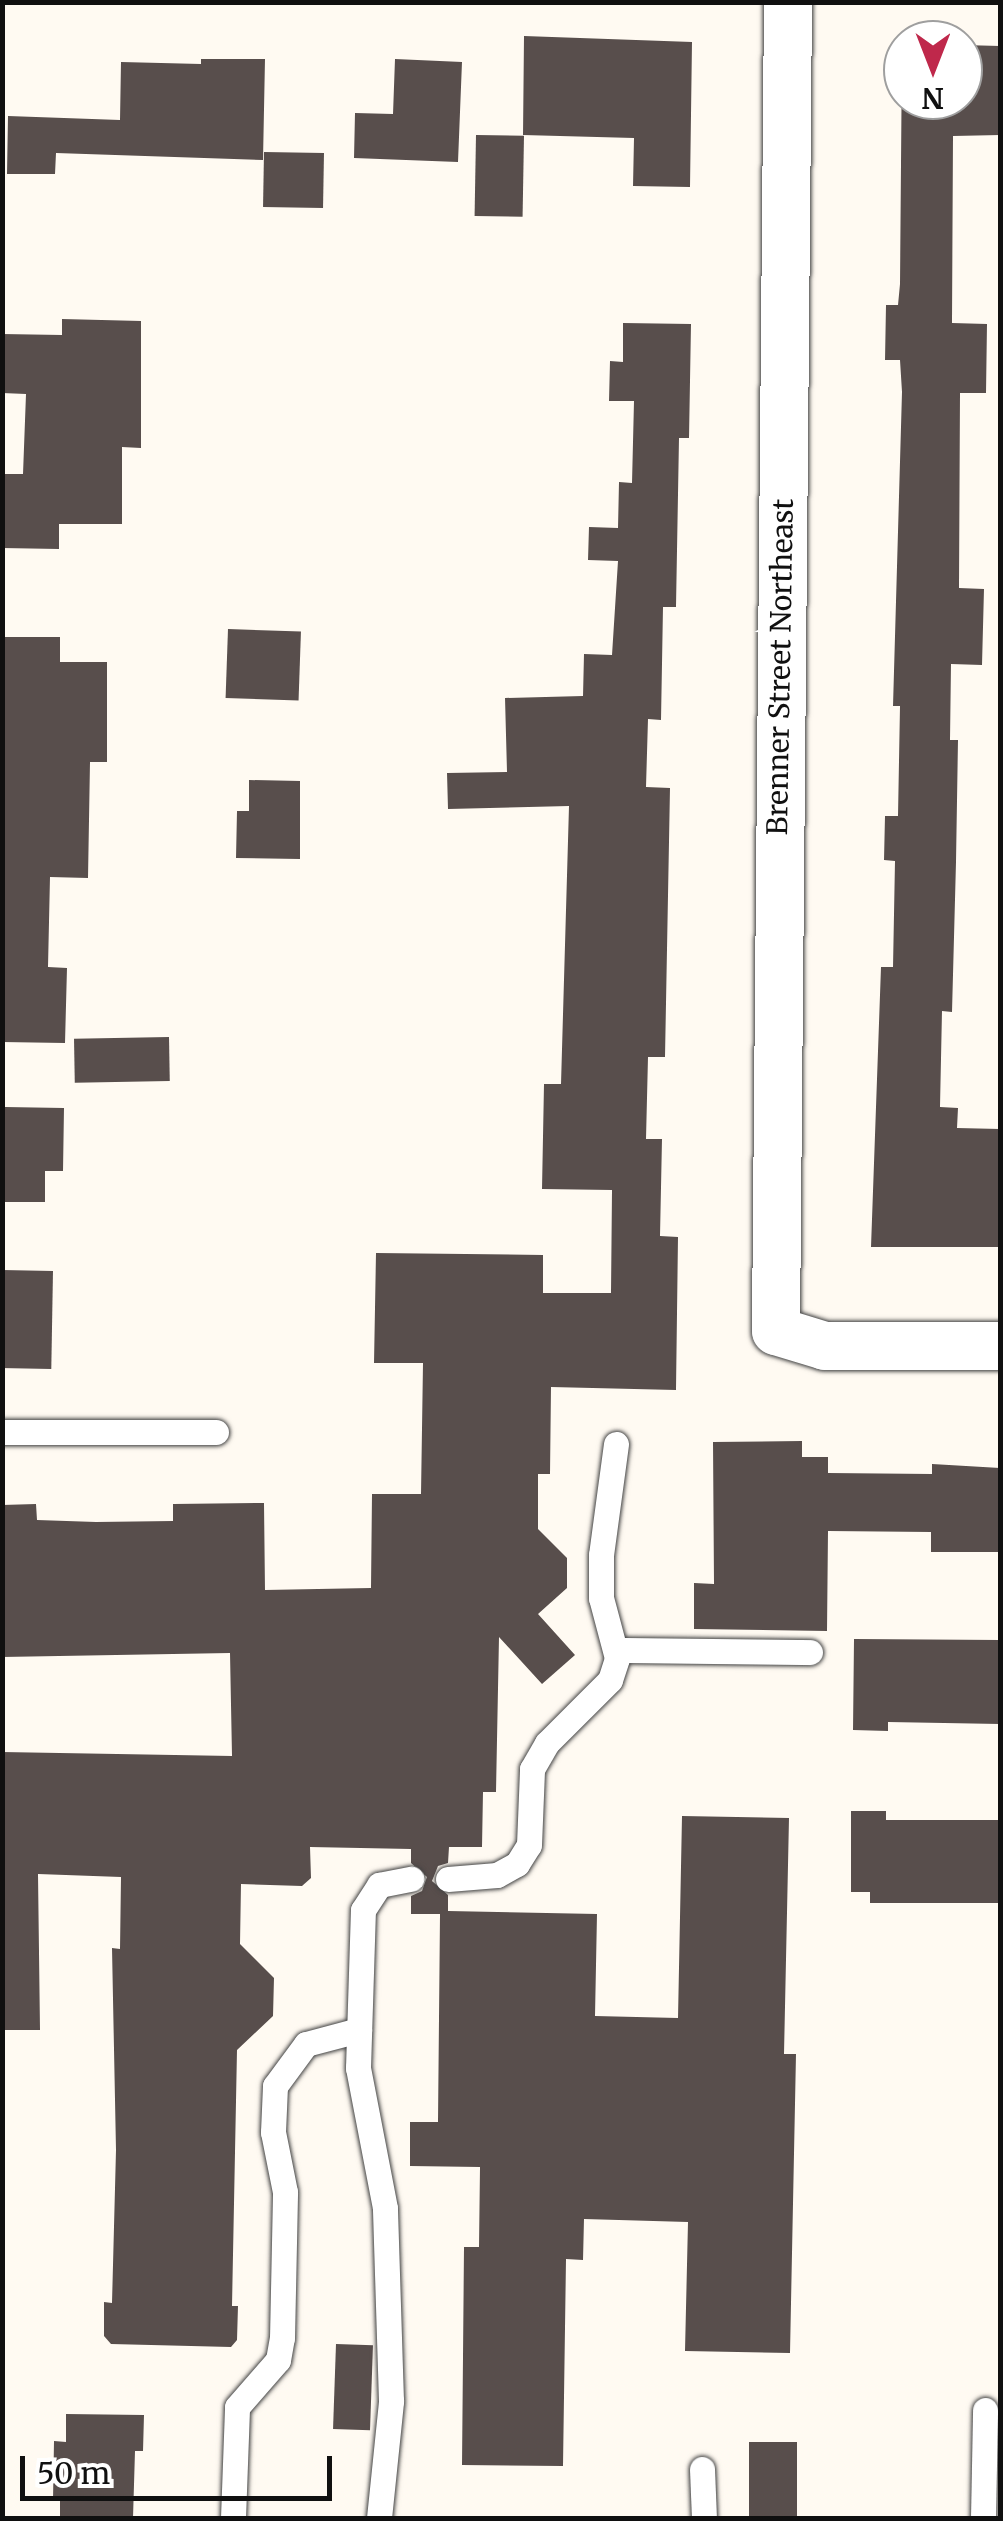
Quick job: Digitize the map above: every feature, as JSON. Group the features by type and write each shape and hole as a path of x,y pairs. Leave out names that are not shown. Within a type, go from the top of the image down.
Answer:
{"street":[{"name":"Brenner Street Northeast","path":"788,2 776,1330 824,1346 1000,1346"}],"lane":[{"path":"2,1432 216,1432"},
{"path":"448,1879 497,1875 518,1864 529,1845 532,1769 546,1743 600,1698 616,1650 600,1598 616,1444"},
{"path":"616,1650 810,1652"},
{"path":"379,2518 391,2401 385,2208 358,2068 363,1910 379,1885 411,1880"},
{"path":"233,2518 237,2408 278,2360 282,2338 285,2192 272,2132 274,2086 306,2044 359,2030"},
{"path":"982,2518 985,2410"},
{"path":"702,2469 704,2518"}],"building":[{"path":"524,36 692,42 690,187 633,186 634,138 523,135"},
{"path":"983,46 1000,46 1000,135 953,136 952,323 987,324 986,393 960,393 959,588 984,589 982,665 951,664 950,740 958,740 956,862 952,1012 942,1011 940,1107 958,1108 957,1128 1000,1129 1000,1247 871,1247 881,967 893,967 895,861 884,860 885,816 898,816 900,706 893,706 902,392 900,360 885,360 886,305 898,305 901,120 983,120"},
{"path":"201,59 265,59 263,160 56,153 55,174 7,174 8,116 120,120 121,62 201,64"},
{"path":"395,59 462,62 458,162 354,158 355,113 393,114"},
{"path":"476,135 524,136 523,217 475,216"},
{"path":"264,152 324,153 323,208 263,207"},
{"path":"62,319 141,321 141,448 122,447 122,524 59,524 59,549 2,548 2,474 23,474 26,394 2,393 2,334 62,335"},
{"path":"623,323 691,324 689,438 679,438 676,607 663,607 661,720 648,719 646,787 670,788 665,1057 648,1057 646,1139 662,1139 660,1236 678,1237 676,1390 551,1387 550,1474 538,1474 538,1529 567,1558 567,1588 538,1614 575,1655 542,1684 499,1637 496,1792 483,1792 482,1847 449,1847 448,1863 438,1866 432,1881 448,1895 448,1911 597,1914 595,2016 678,2018 682,1816 789,1818 784,2054 796,2054 790,2353 685,2351 688,2222 584,2219 583,2260 566,2259 563,2466 462,2465 464,2247 479,2247 480,2167 410,2166 410,2122 438,2122 440,1914 411,1914 411,1896 422,1891 427,1877 411,1863 411,1849 310,1847 311,1878 302,1886 241,1884 240,1944 274,1978 273,2016 237,2050 232,2306 238,2306 237,2340 231,2347 111,2344 104,2336 104,2302 112,2303 116,2150 112,1948 120,1949 121,1877 38,1874 40,2030 2,2030 2,1752 232,1756 230,1653 2,1657 2,1505 36,1504 37,1520 96,1522 173,1521 173,1504 264,1503 265,1590 371,1588 372,1494 421,1494 423,1363 374,1363 376,1253 543,1255 543,1293 611,1293 612,1190 542,1189 544,1084 561,1084 569,806 448,809 447,773 507,772 505,698 583,696 584,654 612,655 618,561 588,560 589,527 618,528 619,482 632,483 634,401 609,401 610,361 623,362"},
{"path":"228,629 301,632 299,701 226,698"},
{"path":"2,637 60,637 60,662 107,662 107,762 90,762 88,878 50,877 48,967 67,968 65,1043 2,1042"},
{"path":"249,780 300,781 300,859 236,858 237,811 249,811"},
{"path":"169,1037 170,1081 75,1083 74,1039"},
{"path":"5,1107 64,1108 63,1171 45,1171 45,1202 2,1202"},
{"path":"2,1270 53,1271 51,1369 2,1368"},
{"path":"802,1441 802,1457 828,1457 828,1473 932,1474 932,1464 1000,1468 1000,1552 931,1552 931,1532 828,1531 827,1631 694,1629 694,1583 714,1584 713,1442"},
{"path":"854,1639 1000,1640 1000,1724 888,1722 888,1731 853,1730"},
{"path":"851,1811 886,1811 886,1820 1000,1820 1000,1903 870,1903 870,1892 851,1892"},
{"path":"336,2344 373,2345 370,2430 333,2429"},
{"path":"66,2414 144,2415 143,2451 135,2451 133,2518 60,2518 60,2500 53,2500 54,2441 66,2442"},
{"path":"749,2442 797,2442 797,2518 749,2518"}]}
